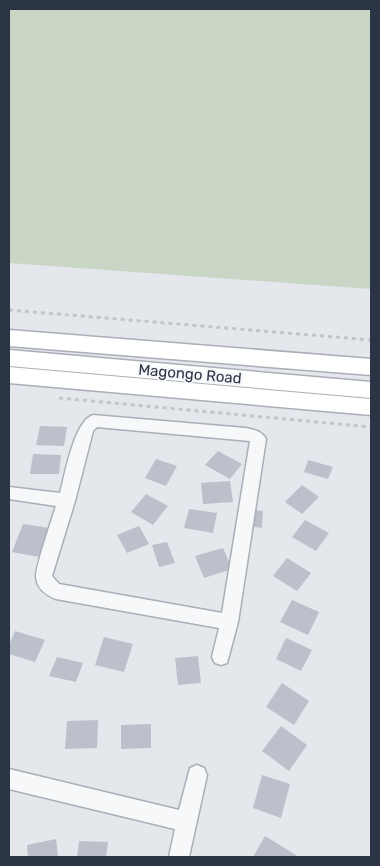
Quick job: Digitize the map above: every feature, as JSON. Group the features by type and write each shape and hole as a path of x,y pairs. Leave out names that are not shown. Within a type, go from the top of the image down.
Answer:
{"main road":[{"name":"Magongo Road","path":"9,338 371,368"},
{"name":"Magongo Road","path":"9,358 371,390"},
{"path":"9,375 371,407"}],"street":[{"path":"221,657 230,622 258,440 255,436 92,421 86,429 67,501 44,576 50,588 56,591 230,622"},
{"path":"9,492 67,501"},
{"path":"179,857 197,774"},
{"path":"9,780 188,822"}],"path":[{"path":"9,310 371,340"},
{"path":"58,398 371,427"}],"green space":[{"path":"9,9 371,9 371,289 9,263"}],"building":[{"path":"40,426 67,427 64,446 36,445"},
{"path":"218,451 242,464 230,479 205,465"},
{"path":"33,454 61,455 59,474 30,474"},
{"path":"156,459 177,466 166,486 145,478"},
{"path":"308,460 333,467 328,479 304,472"},
{"path":"230,481 233,502 203,504 201,483"},
{"path":"302,485 319,497 302,514 285,502"},
{"path":"146,494 168,506 153,525 131,512"},
{"path":"189,509 217,513 213,533 184,528"},
{"path":"248,509 263,511 262,528 246,526"},
{"path":"305,520 329,533 316,551 292,537"},
{"path":"23,524 49,528 40,557 12,552"},
{"path":"139,526 149,544 127,553 117,535"},
{"path":"167,542 175,563 159,567 152,545"},
{"path":"223,548 232,569 204,578 195,556"},
{"path":"287,558 311,573 297,591 273,576"},
{"path":"292,600 319,612 308,635 280,622"},
{"path":"15,631 45,640 35,662 9,654 9,645"},
{"path":"104,637 133,644 124,672 95,665"},
{"path":"286,638 312,650 301,671 276,659"},
{"path":"198,656 201,683 178,685 175,658"},
{"path":"57,657 83,663 76,682 49,676"},
{"path":"282,683 309,701 294,725 266,707"},
{"path":"98,720 97,748 65,749 67,721"},
{"path":"151,724 151,748 121,749 121,725"},
{"path":"281,726 307,745 289,771 262,751"},
{"path":"262,775 290,784 281,818 253,808"},
{"path":"265,836 296,855 295,857 253,857"},
{"path":"56,839 58,857 28,857 27,845"},
{"path":"79,841 108,842 106,857 77,857"}]}
